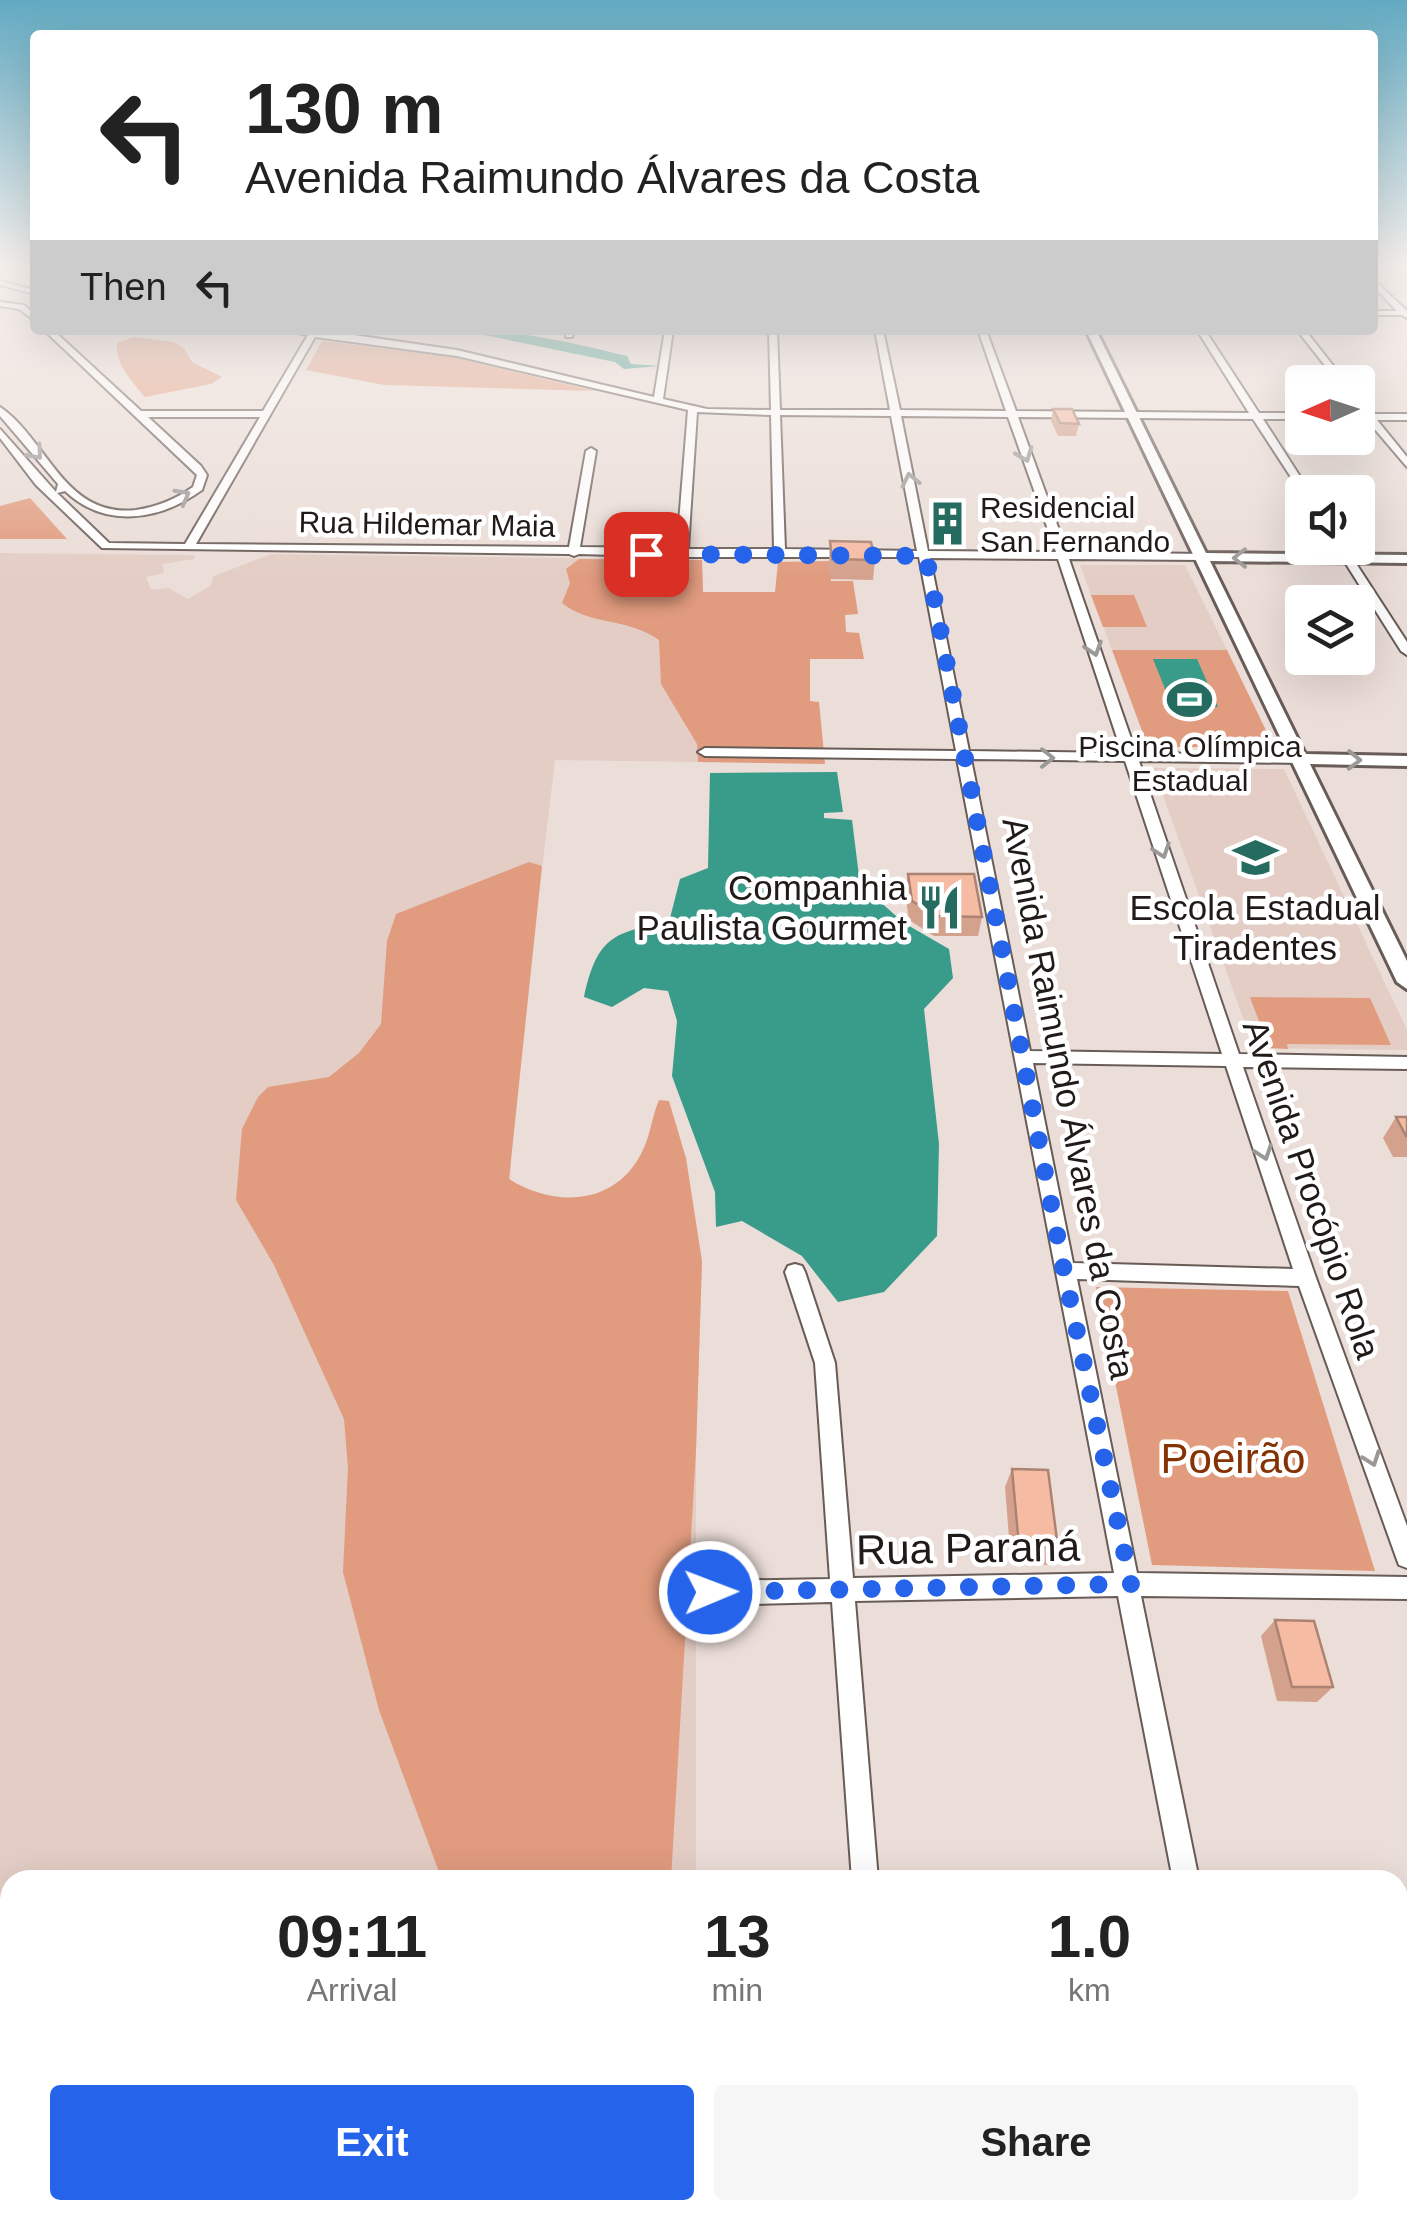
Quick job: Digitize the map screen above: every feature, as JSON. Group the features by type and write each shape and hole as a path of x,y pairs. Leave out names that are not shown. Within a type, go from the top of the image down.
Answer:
{"main road":[{"path":"1112,373 1407,982"},
{"name":"Rua Hildemar Maia","path":"1203,557 1285,555"},
{"name":"Rua Hildemar Maia","path":"1375,556 1407,559"},
{"path":"1302,760 1407,760"}],"street":[{"path":"97,373 202,475 191,494 147,510 124,528 131,542 142,548"},
{"path":"188,548 289,373"},
{"path":"541,373 692,411 1285,416"},
{"path":"658,401 662,373"},
{"path":"773,373 780,554"},
{"name":"Avenida Raimundo Álvares da Costa","path":"888,373 1064,1271 1131,1584 1184,1870"},
{"name":"Avenida Procópio Rola","path":"996,373 1064,557 1306,1278 1407,1557"},
{"path":"1227,373 1294,475"},
{"path":"0,410 63,484 97,509 147,510"},
{"path":"682,554 692,411"},
{"path":"139,414 263,414"},
{"path":"1375,417 1407,417"},
{"path":"1375,430 1407,464"},
{"path":"0,432 57,496 63,484"},
{"path":"574,553 591,451"},
{"name":"Rua Hildemar Maia","path":"57,496 106,546 142,548 1203,557"},
{"path":"1352,565 1407,651"},
{"path":"705,752 1302,760"},
{"path":"1022,1057 1407,1063"},
{"path":"1064,1271 1306,1278"},
{"path":"795,1272 825,1363 839,1590 863,1870"},
{"name":"Rua Paraná","path":"710,1592 1131,1584 1407,1588"}],"shaded area":[{"path":"0,553 195,555 194,559 163,564 164,573 146,577 151,590 168,588 188,599 210,586 214,576 271,554 702,560 698,762 555,760 513,1110 507,1267 702,1261 696,1451 696,1870 0,1870"},
{"path":"1080,565 1185,565 1227,650 1112,650"},
{"name":"Escola Estadual Tiradentes","path":"1153,768 1284,769 1407,1030 1407,1050 1254,1048"}],"green space":[{"path":"125,373 213,373 222,377 211,384 145,397"},
{"path":"320,373 518,373 595,391 384,385"},
{"path":"30,498 67,539 0,539 0,506"},
{"path":"579,559 702,560 703,592 775,592 778,562 829,561 831,581 853,581 858,614 845,615 846,632 859,633 864,659 810,659 810,701 819,702 825,764 698,762 697,744 661,684 659,640 634,628 585,615 562,603 570,583 566,569"},
{"path":"1091,595 1134,595 1147,627 1103,627"},
{"name":"Piscina Olímpica Estadual","path":"1112,650 1227,650 1274,747 1148,747"},
{"path":"529,862 542,866 509,1179 526,1188 563,1197 600,1192 630,1170 645,1146 659,1100 669,1101 686,1158 702,1261 696,1451 672,1870 438,1870 379,1710 343,1572 348,1468 344,1419 274,1265 236,1200 242,1129 258,1097 268,1087 329,1077 359,1053 381,1024 387,941 396,914"},
{"path":"1250,997 1370,998 1391,1045 1287,1044 1288,1049 1269,1048"},
{"name":"Poeirão","path":"1096,1287 1288,1291 1375,1571 1152,1565"}],"water":[{"path":"1153,659 1197,659 1218,707 1172,706"},
{"path":"837,772 843,812 824,813 824,818 852,820 860,884 904,923 949,949 953,978 924,1009 939,1144 937,1236 884,1292 838,1302 802,1256 742,1221 716,1227 715,1192 672,1076 677,1021 668,991 644,988 612,1007 584,997 601,950 620,935 669,922 680,879 708,868 710,773"}],"building":[{"path":"1053,409 1072,409 1079,424 1060,423"},
{"path":"830,541 871,542 875,560 832,559"},
{"path":"908,874 974,874 982,917 937,916 912,901"},
{"path":"1396,1117 1407,1117 1407,1136 1406,1136"},
{"path":"1012,1469 1048,1470 1058,1548 1019,1546"},
{"path":"1275,1620 1314,1621 1333,1687 1292,1687"}],"place":[{"name":"Residencial San Fernando","path":"947,524"},
{"name":"Piscina Olímpica Estadual","path":"1190,699"},
{"name":"Escola Estadual Tiradentes","path":"1255,857"},
{"name":"Companhia Paulista Gourmet","path":"940,907"}],"route":[{"path":"646,554 926,556 1064,1271 1131,1584 710,1592"}]}
